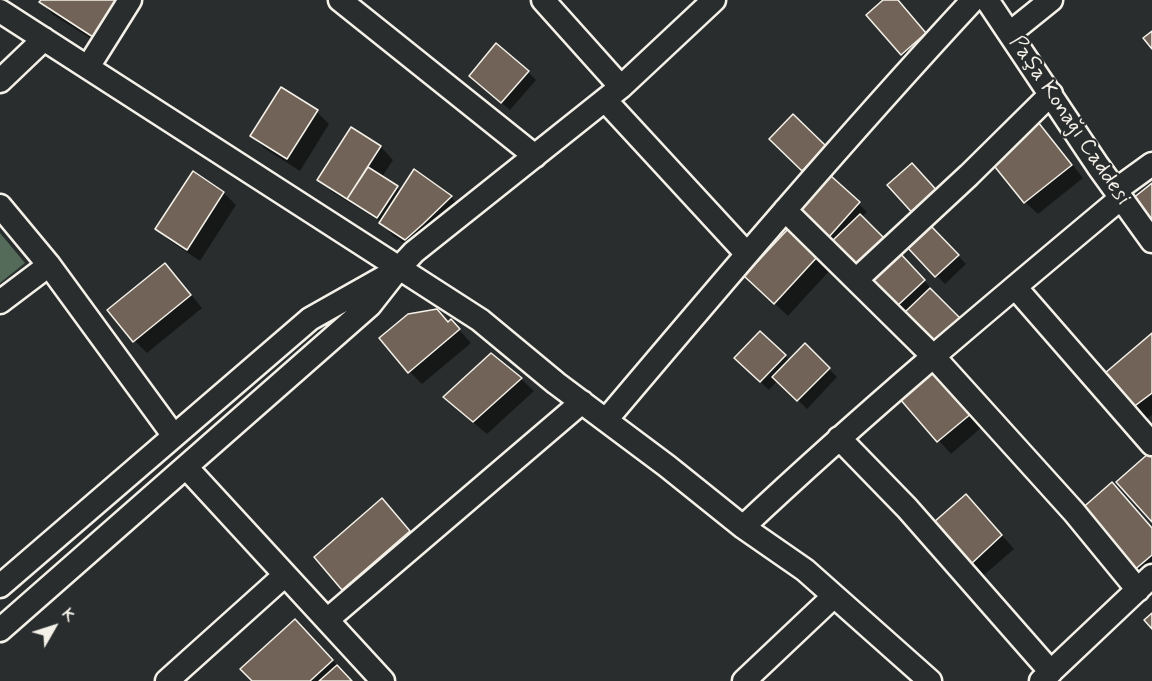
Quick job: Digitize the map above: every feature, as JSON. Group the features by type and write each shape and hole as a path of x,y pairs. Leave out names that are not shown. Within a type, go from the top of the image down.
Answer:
{"street":[{"path":"88,67 130,0"},
{"path":"340,0 535,156"},
{"path":"0,630 370,305 414,252 613,93 714,0"},
{"path":"606,420 785,210 907,71 973,0"},
{"name":"Paşa Konağı Caddesi","path":"987,0 1152,241"},
{"path":"1010,33 1051,0"},
{"path":"549,2 613,93 747,254"},
{"path":"0,11 480,320 743,527 805,570 930,681"},
{"path":"0,81 44,39"},
{"path":"856,280 969,176 1051,94"},
{"path":"743,527 839,438 1015,287 1152,164"},
{"path":"0,206 49,265 174,436"},
{"path":"785,210 933,356 1074,512 1145,583 1046,677 906,508 839,438"},
{"path":"0,302 49,265"},
{"path":"0,586 310,319 399,268"},
{"path":"1015,287 1152,444"},
{"path":"327,620 582,402"},
{"path":"186,467 383,681"},
{"path":"166,681 285,574"},
{"path":"744,681 834,596"}],"green space":[{"path":"0,233 25,263 0,283"}],"building":[{"path":"41,0 116,0 93,37 39,2"},
{"path":"883,0 898,0 926,33 901,55 866,15"},
{"path":"1152,31 1152,49 1143,38"},
{"path":"496,43 529,71 501,103 469,76"},
{"path":"281,87 318,110 287,159 250,136"},
{"path":"793,114 826,146 802,171 769,139"},
{"path":"1038,122 1072,165 1024,203 991,162"},
{"path":"351,127 381,146 347,199 317,180"},
{"path":"912,163 941,195 916,217 887,185"},
{"path":"368,167 398,186 377,218 347,199"},
{"path":"414,169 452,196 405,240 379,223"},
{"path":"193,171 224,192 187,250 155,229"},
{"path":"831,176 860,202 828,238 799,212"},
{"path":"1152,183 1152,224 1132,199"},
{"path":"860,214 886,240 855,271 829,244"},
{"path":"930,225 959,255 935,277 907,247"},
{"path":"789,228 819,255 774,304 744,276"},
{"path":"898,251 925,280 896,307 869,278"},
{"path":"165,263 191,295 133,342 107,310"},
{"path":"930,288 961,319 935,344 904,313"},
{"path":"437,309 448,322 451,319 460,329 408,373 379,338 408,314"},
{"path":"760,331 786,355 760,382 734,358"},
{"path":"1152,333 1152,393 1132,408 1105,373"},
{"path":"805,343 830,368 797,401 772,377"},
{"path":"491,353 522,378 473,422 443,397"},
{"path":"934,368 972,413 937,442 899,398"},
{"path":"1149,453 1152,457 1152,522 1116,482"},
{"path":"1112,482 1152,528 1152,555 1132,572 1079,511"},
{"path":"966,494 1002,535 971,564 934,522"},
{"path":"382,498 410,531 342,590 314,557"},
{"path":"1152,613 1152,629 1144,620"},
{"path":"295,619 333,660 310,681 252,681 240,669"},
{"path":"337,665 352,681 319,681"}]}
